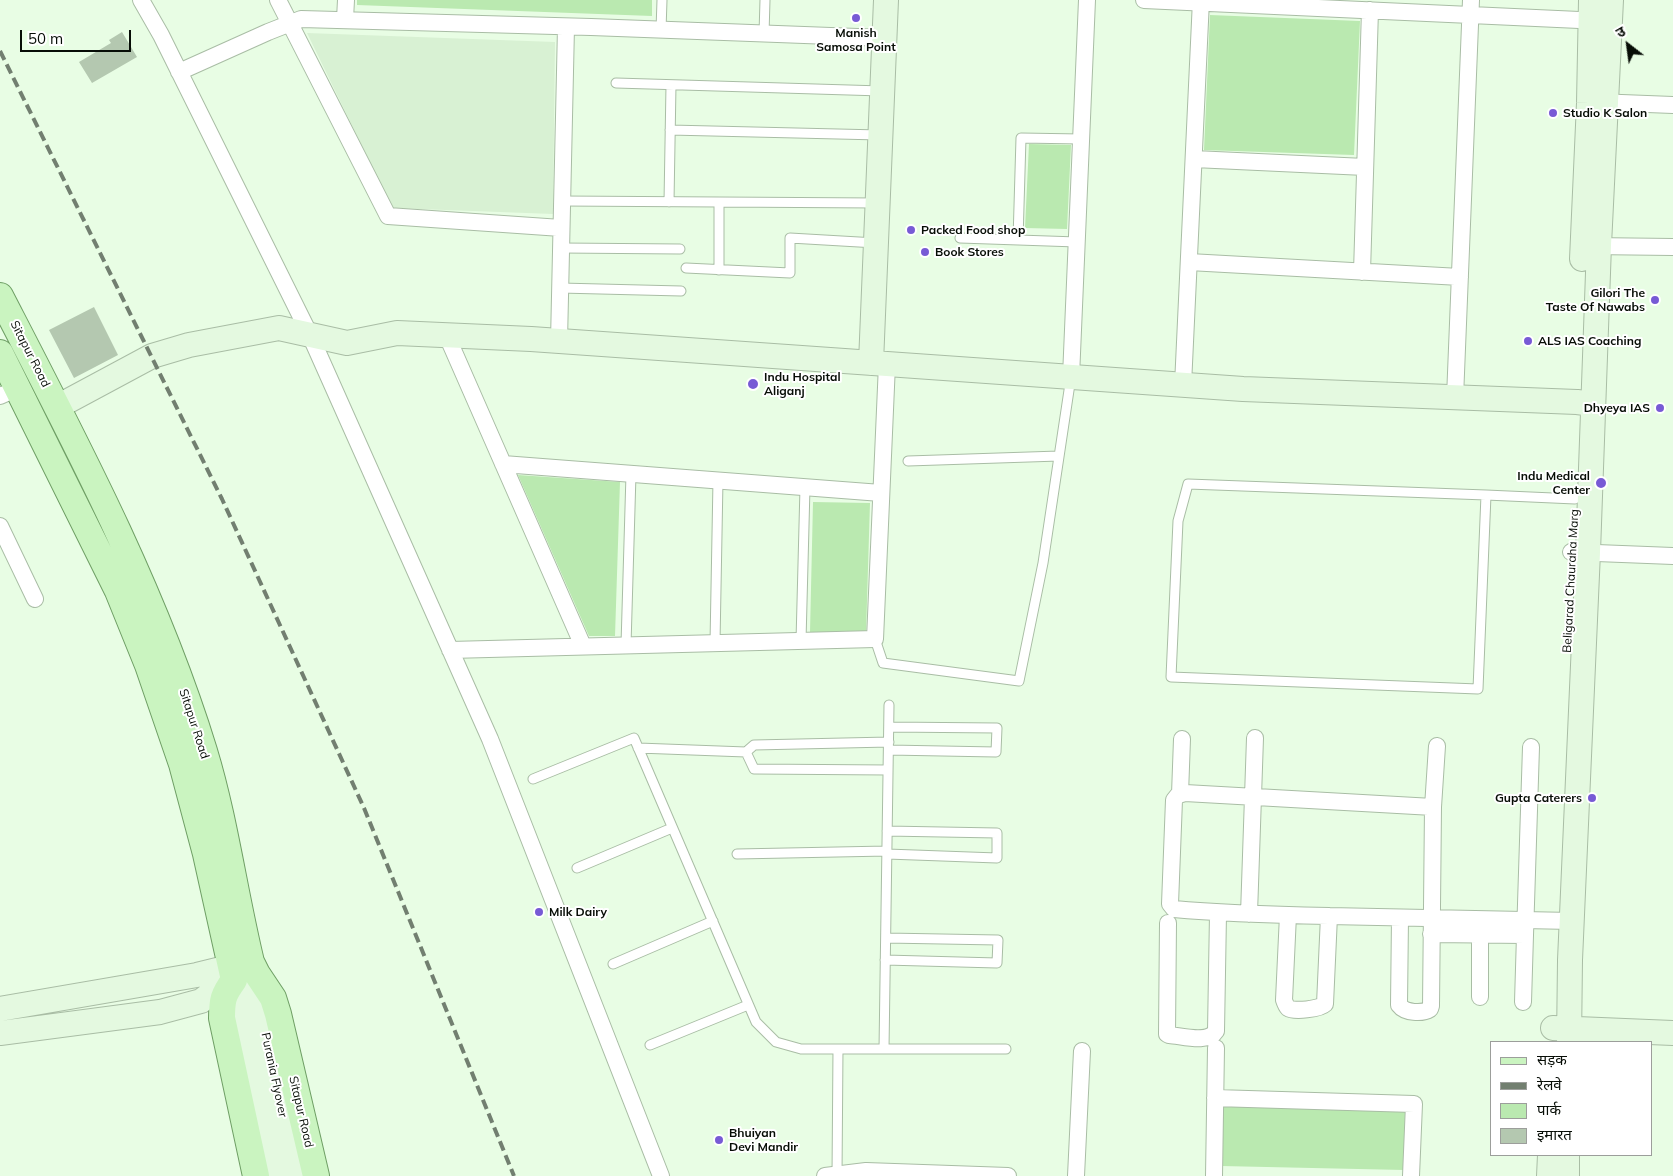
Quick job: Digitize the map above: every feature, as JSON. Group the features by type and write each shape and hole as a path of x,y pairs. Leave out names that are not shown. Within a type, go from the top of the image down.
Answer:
{"main road":[{"name":"Sitapur Road","path":"0,296 123,542 171,654 204,752 226,836 243,971"},
{"name":"Sitapur Road","path":"0,352 9,392 118,591 148,665 182,764 206,854 243,971 273,998 316,1176"},
{"path":"243,971 225,991 222,1001 222,1018 256,1176"}],"street":[{"path":"141,0 310,335 490,738 661,1176"},
{"path":"278,0 388,216 561,228"},
{"path":"345,19 346,0"},
{"path":"450,650 875,639 881,493 876,243 886,0"},
{"path":"1071,377 1087,0"},
{"path":"1144,0 1201,1 1370,10 1471,7 1601,10"},
{"path":"1183,385 1201,1"},
{"path":"1455,398 1471,7"},
{"path":"1362,272 1370,10"},
{"name":"Beligarad Chauraha Marg","path":"1561,1036 1580,552 1575,499 1579,443 1585,403 1601,10"},
{"path":"179,72 301,19 566,26 884,38"},
{"path":"559,341 566,26"},
{"path":"1597,102 1673,105"},
{"path":"1194,159 1365,167"},
{"path":"1590,246 1673,247"},
{"path":"1189,262 1460,277"},
{"path":"57,407 152,356 189,345 279,328 347,343 397,333 559,341 1183,385 1585,403 1580,552 1673,556"},
{"path":"447,336 583,646"},
{"path":"503,464 881,493"},
{"path":"0,526 35,599"},
{"path":"1250,914 1256,738"},
{"path":"1182,739 1180,794 1174,800 1172,807 1170,904 1174,909 1218,914 1400,918 1431,926 1480,934 1565,921"},
{"path":"1400,918 1398,1001 1402,1009 1408,1012 1427,1011 1431,1006 1433,807 1437,746"},
{"path":"1523,1002 1531,747"},
{"path":"1180,794 1433,807"},
{"path":"1168,924 1167,1034 1206,1038 1213,1036 1216,1031 1218,914"},
{"path":"1288,915 1284,1000 1287,1007 1291,1009 1321,1008 1325,1004 1329,916"},
{"path":"1431,926 1525,928"},
{"path":"1480,934 1480,997"},
{"path":"0,1009 196,974 243,971"},
{"path":"0,1034 160,1012 201,1001 243,971"},
{"name":"Purania Flyover","path":"243,971 278,1176"},
{"name":"Purania Flyover","path":"243,971 257,992 296,1176"},
{"path":"1561,1036 1673,1033"},
{"path":"1214,1176 1216,1048"},
{"path":"1076,1176 1082,1051"},
{"path":"1215,1098 1414,1104 1411,1176"},
{"path":"1550,1156 1550,1176"},
{"path":"1567,1156 1567,1176"},
{"path":"834,1176 866,1171 1008,1176"}],"lane":[{"path":"661,30 662,0"},
{"path":"764,34 765,0"},
{"path":"616,83 882,91"},
{"path":"669,202 671,85"},
{"path":"670,130 880,136"},
{"path":"1018,240 1021,138 1081,140"},
{"path":"562,201 878,203"},
{"path":"719,202 719,270"},
{"path":"686,268 790,273 790,238 876,243"},
{"path":"960,238 1077,242"},
{"path":"561,248 680,249"},
{"path":"560,288 681,291"},
{"path":"875,639 884,664 1020,681 1043,563 1071,377"},
{"path":"908,462 1059,456"},
{"path":"626,645 631,474"},
{"path":"715,643 718,480"},
{"path":"1486,495 1478,689 1171,677 1178,521 1188,484 1486,495 1575,499"},
{"path":"801,641 805,487"},
{"path":"884,1049 890,705"},
{"path":"638,748 746,752 754,745 889,746 996,752 997,728 889,727"},
{"path":"533,779 634,738 748,1005 756,1022 776,1042 801,1049 1006,1049"},
{"path":"746,752 754,769 888,770"},
{"path":"577,868 672,828"},
{"path":"737,854 887,852 997,858 997,833 887,831"},
{"path":"613,964 713,921"},
{"path":"885,960 997,963 998,940 886,938"},
{"path":"650,1045 748,1005"},
{"path":"834,1176 838,1049"}],"shaded area":[{"path":"307,33 555,42 553,214 392,208"}],"green space":[{"path":"357,0 652,0 652,16 357,5"},
{"path":"1210,15 1360,21 1354,155 1204,150"},
{"path":"1029,144 1071,145 1067,229 1025,228"},
{"path":"518,475 620,482 615,636 589,636"},
{"path":"813,502 870,503 866,633 810,632"},
{"path":"1223,1106 1405,1109 1404,1170 1221,1166"}],"building":[{"path":"122,32 137,57 92,83 79,62 111,43 109,40"},
{"path":"94,307 118,355 74,378 49,330"}],"railway":[{"path":"0,51 222,499 364,808 514,1176"}],"place":[{"name":"Manish Samosa Point","path":"856,18"},
{"name":"Studio K Salon","path":"1553,113"},
{"name":"Packed Food shop","path":"911,230"},
{"name":"Book Stores","path":"925,252"},
{"name":"Gilori The Taste Of Nawabs","path":"1655,300"},
{"name":"ALS IAS Coaching","path":"1528,341"},
{"name":"Indu Hospital Aliganj","path":"753,384"},
{"name":"Dhyeya IAS","path":"1660,408"},
{"name":"Indu Medical Center","path":"1601,483"},
{"name":"Gupta Caterers","path":"1592,798"},
{"name":"Milk Dairy","path":"539,912"},
{"name":"Bhuiyan Devi Mandir","path":"719,1140"}]}
